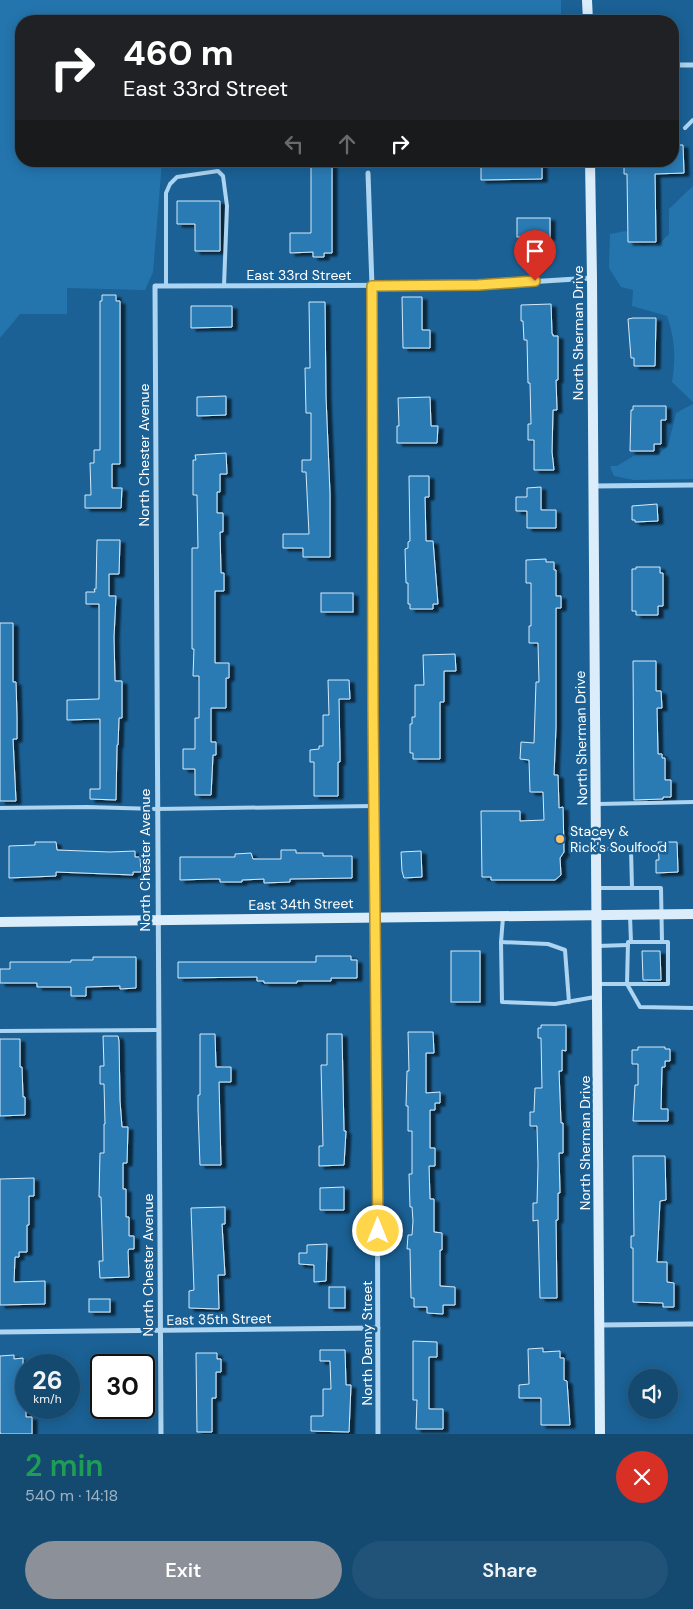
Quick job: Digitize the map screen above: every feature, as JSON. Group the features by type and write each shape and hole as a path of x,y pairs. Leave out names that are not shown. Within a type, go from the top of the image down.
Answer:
{"main road":[{"path":"588,0 588,15"},
{"name":"North Sherman Drive","path":"590,167 600,1434"},
{"name":"East 34th Street","path":"0,922 693,914"}],"street":[{"path":"679,65 693,65"},
{"name":"North Denny Street","path":"368,173 372,286 373,806 378,1434"},
{"name":"East 33rd Street","path":"155,286 478,285 592,278"},
{"name":"North Chester Avenue","path":"155,286 160,1434"},
{"path":"592,486 693,486"},
{"path":"600,1325 693,1324"},
{"name":"East 35th Street","path":"0,1332 378,1328"}],"lane":[{"path":"685,128 693,120"},
{"path":"166,286 166,193 170,184 177,177 218,171 224,176 227,206 224,286"},
{"path":"596,804 693,802"},
{"path":"0,808 87,807 156,809 373,806"},
{"path":"596,850 631,849 632,888"},
{"path":"596,888 661,888 662,942"},
{"path":"630,914 626,984 640,1007 693,1008"},
{"path":"503,915 501,942 502,1002 538,1004 570,1002 597,996"},
{"path":"501,942 548,944 565,950 570,1002"},
{"path":"597,946 668,942 668,984 597,984"},
{"path":"0,1031 158,1030"}],"shaded area":[{"path":"0,0 561,0 561,15 15,15 15,167 162,167 153,272 145,290 67,288 67,314 20,314 0,338"},
{"path":"693,186 693,402 672,382 674,349 667,316 632,306 633,290 621,287 609,268 610,234 626,231 642,246 660,243 669,234 669,209"},
{"path":"693,404 693,479 634,480 614,476 610,466 617,466 635,455 657,455 668,446 676,413"}],"building":[{"path":"679,145 683,145 684,173 655,174 656,242 628,242 627,174 624,174 624,167 679,167"},
{"path":"311,167 332,167 332,253 324,253 324,257 313,257 313,252 290,253 290,233 311,233"},
{"path":"481,167 542,167 542,179 481,180"},
{"path":"177,201 220,201 220,251 195,251 195,224 177,224"},
{"path":"517,218 550,218 550,237 517,237"},
{"path":"102,295 116,295 116,301 120,301 120,464 112,464 112,488 122,488 121,508 85,508 85,495 91,495 90,463 94,463 94,450 100,450 100,301 102,301"},
{"path":"402,297 422,297 422,330 430,330 430,348 403,348"},
{"path":"309,302 325,302 330,557 303,557 303,548 283,548 283,534 309,534 306,472 302,472 302,460 311,460 311,413 306,413 305,368 310,368"},
{"path":"551,304 552,334 553,336 558,336 557,410 553,410 552,452 554,470 534,470 534,440 528,440 528,424 531,424 530,383 528,383 527,340 524,340 521,305"},
{"path":"191,306 232,306 232,327 191,328"},
{"path":"656,318 655,366 634,366 634,358 631,358 628,319"},
{"path":"226,396 226,415 197,416 197,397"},
{"path":"430,397 431,426 438,426 437,443 397,443 397,426 399,426 398,398"},
{"path":"633,406 666,406 666,420 661,420 661,444 654,444 654,451 630,451 631,410 633,410"},
{"path":"226,453 227,474 220,474 220,492 217,492 217,513 223,513 223,532 220,532 221,573 224,573 224,591 215,591 215,663 229,663 229,678 226,678 226,708 211,708 211,742 216,742 216,755 213,755 211,795 195,795 195,769 183,769 183,749 195,749 195,718 199,718 199,676 193,676 194,649 192,649 192,548 198,548 197,495 193,495 193,460 196,460 195,455"},
{"path":"409,476 429,476 429,497 425,497 426,541 433,541 438,604 433,604 433,609 410,609 410,604 408,604 405,549 408,548 408,542 410,541"},
{"path":"541,487 541,510 556,510 556,528 527,528 527,511 516,511 516,497 527,497 527,488"},
{"path":"657,504 658,521 635,522 635,520 632,520 632,506"},
{"path":"97,540 120,540 119,574 109,574 109,596 116,596 114,637 115,681 122,681 122,718 119,718 117,745 116,800 90,799 90,789 100,789 100,719 67,720 67,700 99,699 99,604 86,604 86,592 95,592 94,589 96,589"},
{"path":"546,559 546,562 554,562 554,570 556,570 556,596 561,596 561,608 556,608 554,775 558,775 559,808 563,807 564,852 560,858 561,875 555,880 491,880 491,877 482,877 481,811 520,811 520,821 544,820 543,792 530,792 529,760 520,759 521,742 534,743 536,682 539,682 538,643 529,643 531,583 526,583 526,560"},
{"path":"636,567 660,567 660,573 663,573 663,606 658,606 658,615 636,615 636,611 632,611 632,569 636,569"},
{"path":"321,593 353,593 353,612 321,612"},
{"path":"0,623 13,623 13,682 16,682 17,717 17,739 13,739 16,801 0,801"},
{"path":"455,654 456,671 444,671 444,702 440,702 440,759 413,759 413,753 410,753 410,724 412,724 412,717 415,717 415,685 424,685 423,655"},
{"path":"633,661 656,661 656,691 661,691 662,708 657,708 658,754 662,754 662,758 665,758 665,780 671,780 671,797 663,797 663,799 634,800"},
{"path":"328,680 349,680 350,699 339,699 340,762 338,762 338,796 314,796 314,762 310,762 310,750 319,749 319,746 323,746 323,715 329,715"},
{"path":"35,842 56,842 57,850 135,851 135,857 140,857 141,872 133,872 133,875 56,872 56,876 9,878 9,846 35,845"},
{"path":"658,842 677,842 678,872 656,873 656,860 659,860"},
{"path":"281,850 296,850 296,853 323,853 323,856 352,856 352,878 290,879 290,882 264,883 264,879 242,880 242,882 220,882 220,879 180,880 180,857 235,857 235,854 251,853 253,859 281,859"},
{"path":"421,851 422,877 404,878 401,852"},
{"path":"451,951 480,951 480,1002 451,1002"},
{"path":"642,951 660,951 661,980 643,980"},
{"path":"316,956 351,956 351,960 357,960 357,978 331,978 331,981 297,981 297,983 264,983 264,981 257,981 257,977 178,978 178,962 316,962"},
{"path":"93,957 136,957 136,988 120,989 120,986 86,987 86,996 71,996 71,987 37,987 37,983 0,983 0,969 10,969 10,962 71,962 71,960 93,960"},
{"path":"541,1025 566,1025 566,1051 562,1050 562,1071 559,1071 563,1153 559,1153 560,1193 558,1193 558,1220 556,1220 557,1298 540,1298 538,1220 533,1221 533,1203 537,1203 537,1126 530,1126 530,1112 534,1112 535,1088 542,1088 541,1038 538,1038 538,1028 541,1028"},
{"path":"408,1032 433,1032 434,1053 426,1053 426,1093 440,1092 440,1103 435,1103 435,1110 430,1110 430,1148 435,1148 435,1166 429,1166 430,1199 434,1199 434,1232 442,1233 440,1286 455,1287 455,1305 443,1305 443,1314 427,1313 427,1307 414,1307 414,1298 411,1298 410,1249 407,1249 408,1235 412,1235 413,1221 412,1207 410,1207 409,1174 412,1174 412,1131 408,1131 408,1106 406,1106 407,1071 409,1071"},
{"path":"200,1034 215,1034 216,1067 231,1067 231,1082 219,1082 221,1165 200,1165 198,1095 200,1095"},
{"path":"327,1034 342,1034 344,1131 346,1131 344,1165 319,1166 319,1146 323,1146 321,1065 327,1065"},
{"path":"103,1036 118,1036 119,1041 122,1127 128,1127 127,1163 123,1163 123,1189 126,1189 126,1217 129,1217 129,1236 134,1236 134,1249 129,1249 128,1251 129,1277 100,1278 99,1261 103,1261 101,1197 99,1197 100,1153 104,1153 105,1124 104,1084 100,1084 100,1066 104,1066"},
{"path":"0,1039 20,1039 20,1067 22,1067 25,1115 0,1116"},
{"path":"638,1047 665,1047 665,1049 670,1049 670,1061 665,1061 665,1067 662,1067 661,1109 668,1109 668,1121 633,1121 635,1085 638,1085 638,1064 632,1064 632,1050 638,1050"},
{"path":"633,1156 665,1156 666,1200 660,1201 657,1262 667,1262 667,1282 674,1283 674,1307 663,1307 663,1303 633,1302 633,1248 631,1248 631,1236 634,1236"},
{"path":"34,1178 34,1196 29,1196 27,1252 19,1252 19,1257 15,1257 14,1282 45,1281 45,1304 0,1305 0,1179"},
{"path":"344,1187 344,1210 320,1210 320,1188"},
{"path":"225,1207 225,1224 222,1224 225,1275 218,1275 219,1309 189,1308 189,1291 194,1290 191,1208"},
{"path":"327,1244 326,1281 314,1282 314,1265 299,1264 299,1253 307,1253 307,1245"},
{"path":"329,1287 345,1287 345,1308 329,1308"},
{"path":"89,1299 110,1299 110,1312 89,1312"},
{"path":"413,1341 437,1342 437,1357 429,1357 429,1409 443,1409 443,1429 416,1429 417,1400 413,1400"},
{"path":"543,1348 543,1352 560,1351 560,1358 564,1358 564,1380 567,1381 570,1425 541,1425 541,1398 519,1398 519,1385 529,1384 528,1349"},
{"path":"320,1350 345,1350 346,1385 351,1385 349,1432 311,1431 311,1416 323,1416 323,1389 331,1389 330,1361 320,1361"},
{"path":"196,1353 217,1353 217,1359 221,1359 221,1372 216,1372 216,1398 212,1398 212,1432 197,1432"},
{"path":"14,1355 15,1419 32,1419 32,1434 1,1434 0,1432 0,1356"}],"place":[{"name":"Stacey & Rick's Soulfood","path":"560,839"}],"route":[{"path":"378,1231 373,806 372,286 478,285 535,281"}]}
